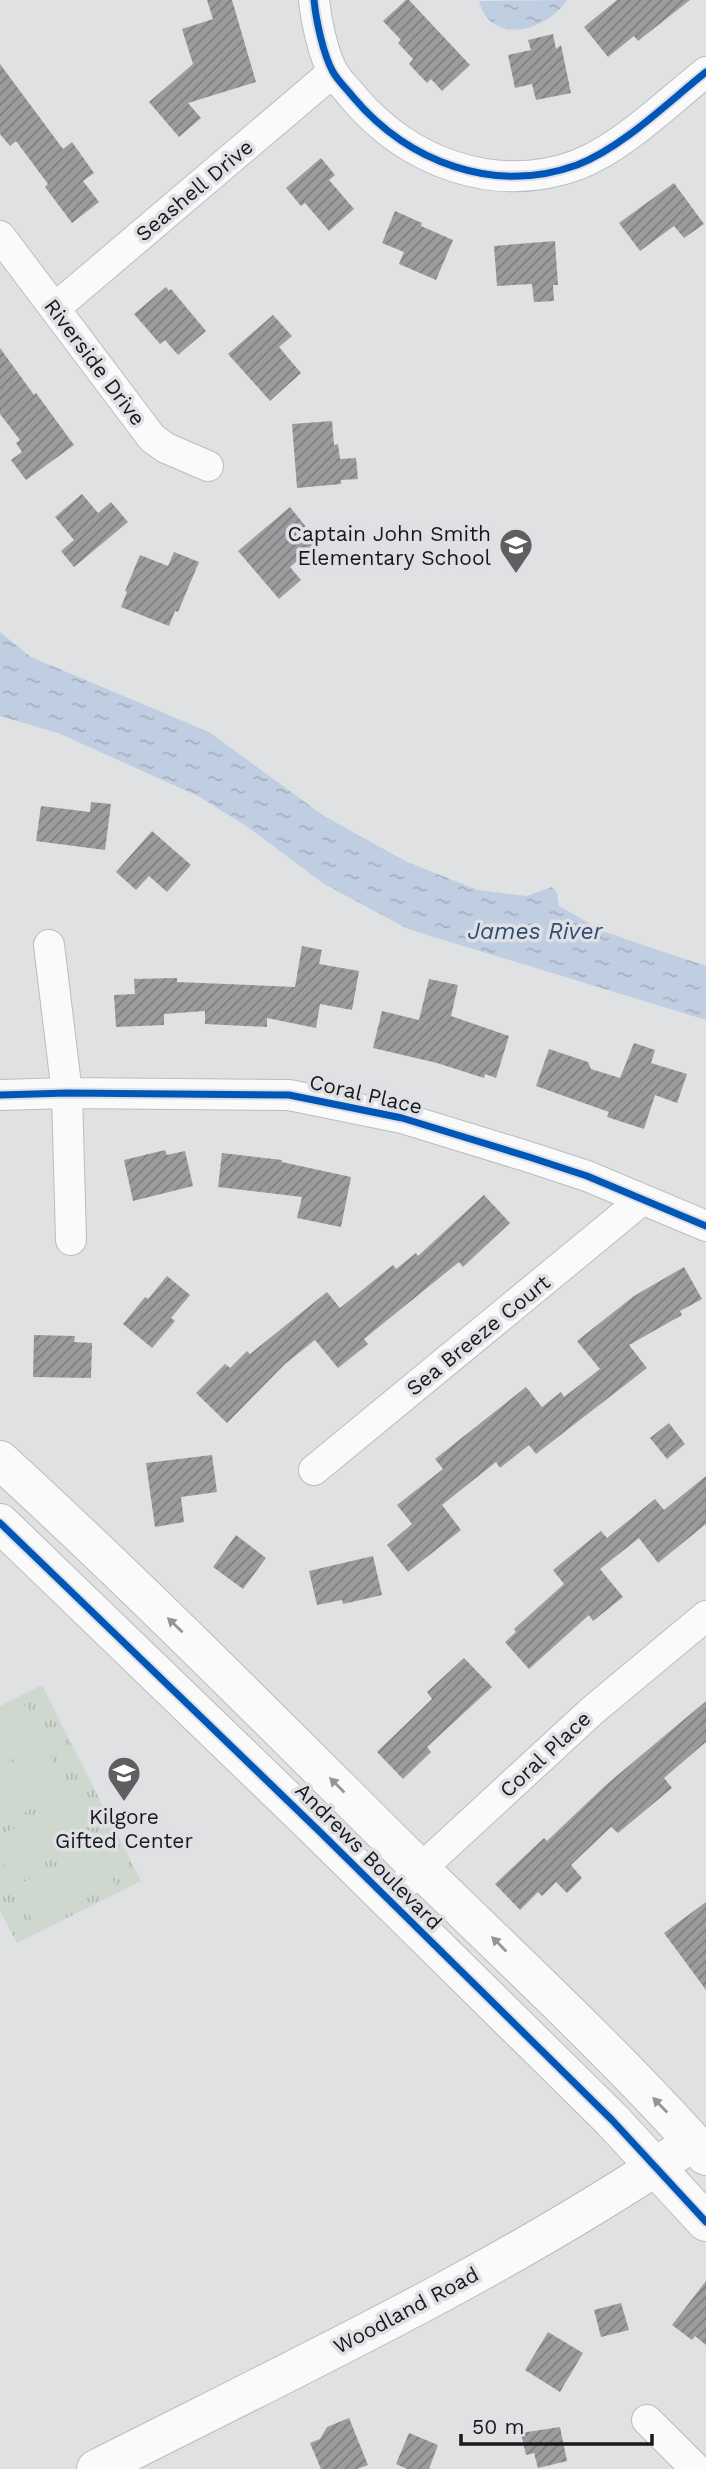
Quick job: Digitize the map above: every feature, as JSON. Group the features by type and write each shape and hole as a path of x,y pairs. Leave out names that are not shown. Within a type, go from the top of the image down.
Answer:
{"street":[{"path":"314,0 333,72 367,114 400,141 437,162 468,172 525,177 551,173 579,164 619,142 706,72"},
{"name":"Seashell Drive","path":"55,308 333,72"},
{"name":"Riverside Drive","path":"0,236 152,438 166,448 208,466"},
{"path":"49,946 67,1093 71,1240"},
{"name":"Coral Place","path":"0,1095 289,1095 402,1118 587,1176 706,1226"},
{"name":"Sea Breeze Court","path":"314,1470 642,1200"},
{"name":"Andrews Boulevard","path":"0,1460 178,1628 702,2144"},
{"name":"Andrews Boulevard","path":"0,1523 126,1642 626,2134 706,2221"},
{"name":"Coral Place","path":"388,1899 593,1710 706,1616"},
{"name":"Woodland Road","path":"96,2469 463,2281 656,2167 702,2144"},
{"path":"647,2420 696,2469"}],"green space":[{"path":"42,1685 141,1881 17,1943 0,1911 0,1706"},
{"path":"26,1705 45,1743 0,1766 0,1718"},
{"path":"49,1753 68,1791 0,1824 0,1777"},
{"path":"73,1799 91,1837 10,1877 0,1856 0,1835"},
{"path":"96,1846 115,1884 34,1924 15,1886"}],"water":[{"path":"567,0 546,20 520,29 495,25 485,15 479,1"},
{"name":"James River","path":"0,632 31,657 209,732 324,816 407,862 478,890 527,896 552,887 557,893 559,906 605,932 706,966 706,1020 408,929 324,884 249,828 198,796 58,733 0,716"}],"building":[{"path":"207,0 232,0 256,82 188,103 201,118 179,137 149,102 193,64 182,29 213,19"},
{"path":"409,0 470,65 442,91 431,79 427,83 409,64 413,59 398,43 401,40 383,21"},
{"path":"617,0 690,0 638,41 634,36 608,57 584,27"},
{"path":"553,34 556,49 561,45 571,93 536,100 532,84 515,88 508,55 531,50 528,40"},
{"path":"0,64 63,149 72,142 94,173 83,181 99,202 72,223 45,187 48,184 16,141 10,146 0,134"},
{"path":"321,158 335,175 329,180 354,209 329,231 305,203 301,206 286,188"},
{"path":"674,183 704,224 684,238 674,226 640,251 619,223"},
{"path":"395,211 453,240 436,280 399,264 404,252 382,243"},
{"path":"555,241 558,285 553,285 554,301 534,302 532,284 497,286 494,246"},
{"path":"166,287 169,291 171,289 206,331 178,355 165,340 160,344 134,314"},
{"path":"273,315 292,336 279,347 301,373 270,401 228,354"},
{"path":"0,348 74,445 26,480 11,460 22,452 16,443 20,440 0,414"},
{"path":"332,421 334,445 338,444 340,459 356,458 358,479 341,480 341,484 297,488 292,424"},
{"path":"82,494 98,513 111,502 128,522 74,567 61,551 74,540 55,517"},
{"path":"290,507 319,543 290,567 301,580 279,599 238,551"},
{"path":"174,552 199,562 178,612 175,611 169,626 121,607 140,555 168,566"},
{"path":"91,802 111,804 105,850 36,841 41,806 90,812"},
{"path":"152,831 191,865 167,892 149,876 136,890 116,872"},
{"path":"302,946 322,950 319,964 359,971 352,1010 320,1004 316,1028 267,1018 267,1027 205,1024 205,1011 164,1014 164,1025 116,1027 114,995 135,994 134,979 177,978 177,982 295,987"},
{"path":"429,979 458,985 451,1016 509,1036 496,1078 485,1074 484,1078 437,1063 373,1048 382,1011 419,1020"},
{"path":"634,1043 655,1050 651,1063 687,1074 677,1103 655,1095 644,1129 607,1117 609,1112 536,1086 549,1049 588,1062 591,1069 620,1078"},
{"path":"165,1150 167,1155 185,1151 193,1186 133,1201 124,1160"},
{"path":"222,1153 282,1160 351,1177 341,1227 297,1218 302,1197 218,1187"},
{"path":"484,1195 510,1223 463,1267 459,1262 364,1339 368,1344 338,1368 315,1340 285,1364 227,1423 196,1393 225,1364 230,1368 247,1351 250,1354 327,1292 340,1308 393,1265 396,1269 416,1253 418,1256"},
{"path":"684,1267 702,1299 680,1311 682,1315 629,1345 647,1368 536,1454 529,1445 500,1468 496,1462 442,1505 461,1530 408,1572 387,1545 412,1524 397,1505 443,1469 435,1459 526,1387 542,1407 561,1392 564,1397 600,1369 577,1341 634,1296"},
{"path":"167,1276 190,1295 171,1318 175,1321 152,1348 123,1324"},
{"path":"34,1335 75,1336 74,1342 92,1343 91,1378 33,1377"},
{"path":"669,1423 685,1444 667,1459 650,1438"},
{"path":"212,1455 217,1492 181,1497 184,1522 155,1527 146,1463"},
{"path":"706,1476 706,1524 658,1563 639,1538 600,1569 623,1597 593,1621 589,1615 529,1669 505,1642 516,1632 514,1629 564,1584 553,1570 601,1531 607,1538 655,1499 664,1510"},
{"path":"236,1535 266,1558 243,1589 213,1567"},
{"path":"373,1556 382,1595 343,1604 342,1600 317,1605 309,1571"},
{"path":"464,1658 492,1687 427,1747 431,1752 403,1779 377,1752 432,1699 427,1692"},
{"path":"706,1701 706,1742 664,1778 672,1788 618,1833 611,1827 571,1865 582,1878 567,1893 556,1882 542,1896 538,1892 520,1910 495,1884 544,1838 547,1841 607,1784"},
{"path":"706,1902 706,1990 664,1933"},
{"path":"706,2281 706,2345 695,2336 692,2340 672,2325"},
{"path":"621,2303 629,2330 601,2337 594,2310"},
{"path":"548,2332 583,2353 560,2392 525,2370"},
{"path":"349,2418 368,2465 357,2469 321,2469 310,2443 320,2439 327,2427"},
{"path":"560,2427 567,2461 538,2468 534,2453 526,2455 521,2433"},
{"path":"409,2433 438,2445 429,2469 407,2469 396,2464"}],"cycle path":[{"path":"314,0 326,56 333,72 375,120 426,155 454,167 484,174 515,176 546,173 577,165 628,136 706,72"},
{"path":"0,1095 289,1095 402,1118 529,1157 587,1176 706,1226"},
{"path":"0,1523 318,1830 612,2120 706,2222"}],"place":[{"name":"Captain John Smith Elementary School","path":"516,575"},
{"name":"Kilgore Gifted Center","path":"124,1803"}]}
